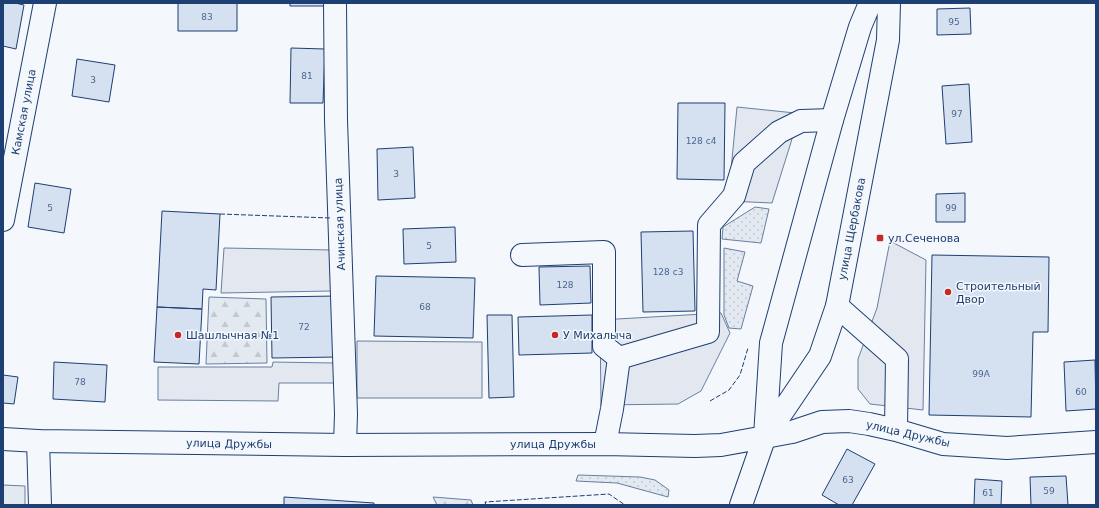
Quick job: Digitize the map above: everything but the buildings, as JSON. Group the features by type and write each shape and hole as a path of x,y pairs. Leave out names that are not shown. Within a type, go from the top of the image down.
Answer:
{"main road":[{"name":"Камская улица","path":"3,220 45,3"},
{"name":"Ачинская улица","path":"335,3 336,120 346,414 345,446"},
{"name":"улица Щербакова","path":"765,437 771,343 832,120 860,27 870,3"},
{"name":"улица Щербакова","path":"741,505 765,437 820,356 837,306 888,40 889,3"},
{"path":"619,358 708,332 709,225 734,196 744,163 778,132 801,121 832,120"},
{"path":"522,255 604,252 604,346 619,358"},
{"path":"837,306 897,359 896,430"},
{"path":"605,444 612,409 619,358"},
{"name":"улица Дружбы","path":"3,439 38,441 345,446 605,444 721,445 792,432 822,422 849,421 896,430 943,444 1000,448 1096,442"},
{"path":"38,441 40,505"}],"green space":[{"path":"755,207 769,209 761,243 722,239 723,227"},
{"path":"724,248 745,252 737,281 753,286 741,329 729,328 724,315"},
{"path":"209,297 266,299 267,363 206,364"},
{"path":"578,475 640,477 655,480 669,490 668,497 617,483 576,481"},
{"path":"3,485 25,486 25,505 3,505"},
{"path":"433,497 471,500 473,505 437,505"}],"shaded area":[{"path":"737,107 795,113 792,139 772,203 728,201"},
{"path":"890,241 926,260 923,410 870,404 858,389 858,359 877,308"},
{"path":"224,248 333,250 332,291 221,293"},
{"path":"721,313 730,333 701,391 678,404 601,405 600,320"},
{"path":"357,341 482,342 482,398 357,398"},
{"path":"273,362 335,363 335,383 279,383 278,401 158,400 158,367 272,367"}],"fence":[{"path":"220,214 331,218"},
{"path":"710,401 729,390 740,375 748,348"},
{"path":"486,505 485,502 609,494 625,505"}],"place":[{"name":"ул.Сеченова","path":"880,238"},
{"name":"Строительный Двор","path":"948,292"},
{"name":"Шашлычная №1","path":"178,335"},
{"name":"У Михалыча","path":"555,335"}]}
